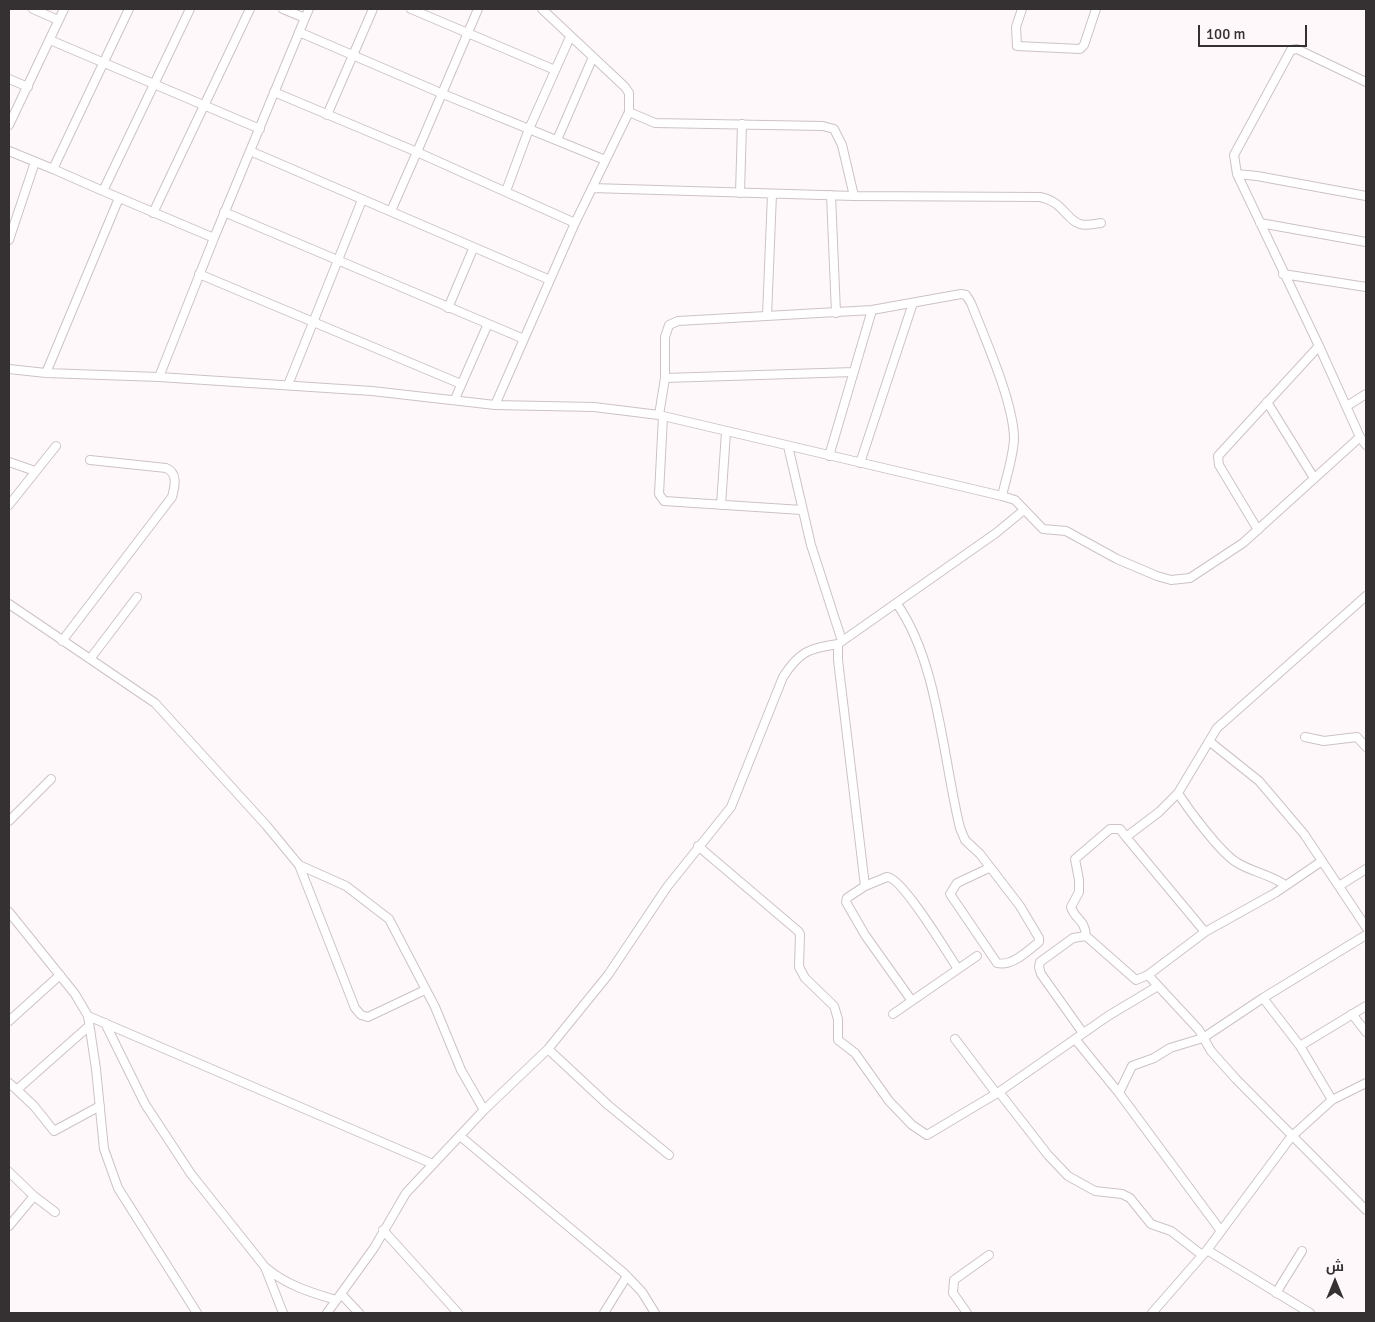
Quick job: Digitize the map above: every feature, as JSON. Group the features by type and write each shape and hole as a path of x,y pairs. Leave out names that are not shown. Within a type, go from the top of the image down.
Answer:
{"street":[{"path":"33,9 58,20"},
{"path":"9,125 64,9"},
{"path":"53,170 129,9"},
{"path":"103,191 190,9"},
{"path":"153,213 250,9"},
{"path":"283,9 305,18"},
{"path":"159,377 224,212 309,9"},
{"path":"327,115 373,9"},
{"path":"411,9 426,12 468,33 555,70"},
{"path":"391,212 478,9"},
{"path":"495,405 575,222 629,112 630,93 542,9"},
{"path":"1022,9 1016,27 1017,46 1080,48 1084,45 1096,9"},
{"path":"300,32 443,94 605,160"},
{"path":"506,191 530,129 570,37"},
{"path":"50,40 260,129"},
{"path":"1366,82 1298,49 1291,50 1235,150 1234,161 1237,174 1283,274 1319,346 1360,437 1366,445"},
{"path":"557,140 593,57"},
{"path":"9,79 28,87"},
{"path":"274,92 417,152 575,222"},
{"path":"629,112 655,123 823,126 834,129 842,145 854,196"},
{"path":"740,193 742,124"},
{"path":"9,151 214,238"},
{"path":"250,151 473,249 550,280"},
{"path":"9,240 34,162"},
{"path":"1237,174 1366,196"},
{"path":"592,188 854,196 1040,196 1050,199 1062,207 1075,222 1082,225 1101,223"},
{"path":"767,316 772,194"},
{"path":"832,195 836,314"},
{"path":"46,373 119,198"},
{"path":"288,385 362,200"},
{"path":"224,212 487,326 524,339"},
{"path":"1260,223 1366,242"},
{"path":"448,308 473,249"},
{"path":"199,274 462,384"},
{"path":"1283,274 1366,287"},
{"path":"802,510 664,501 660,498 661,416 665,378 664,337 669,325 678,321 836,314 872,310 961,294 966,295 971,303 1002,388 1013,428 1014,442 1002,496"},
{"path":"860,463 913,303"},
{"path":"829,456 872,310"},
{"path":"456,399 487,326"},
{"path":"1258,530 1219,464 1218,456 1319,346"},
{"path":"9,369 46,373 159,377 288,385 456,399 495,405 594,407 661,416 1015,500 1043,530 1066,531 1140,570 1171,580 1182,580 1198,574 1243,543 1360,437"},
{"path":"665,378 854,372"},
{"path":"1347,406 1366,394"},
{"path":"1266,402 1314,478"},
{"path":"721,505 726,432"},
{"path":"9,505 56,446"},
{"path":"788,446 810,545 840,642 838,660 865,886"},
{"path":"62,640 172,497 175,484 174,475 171,470 166,468 90,460"},
{"path":"9,462 35,471"},
{"path":"327,1313 374,1248 406,1193 484,1110 548,1049 608,975 667,887 698,846 731,808 783,678 794,658 814,648 840,642 996,533 1024,510"},
{"path":"1126,837 1159,812 1178,793 1217,728 1366,596"},
{"path":"90,660 137,597"},
{"path":"9,604 155,704 266,825 299,865 355,1008 361,1015 368,1017 425,990"},
{"path":"897,604 919,644 930,680 960,828 965,840 980,854 988,868 1020,906 1039,938 1039,942 1008,964 996,963 950,894 951,889 957,883 988,868"},
{"path":"1305,737 1324,741 1357,737 1366,748"},
{"path":"1209,741 1259,781 1304,834 1366,927"},
{"path":"9,821 51,779"},
{"path":"1178,793 1188,810 1234,861 1272,876 1285,885"},
{"path":"1205,932 1120,830 1110,829 1075,859 1079,892 1071,907 1072,911 1083,922 1086,936 1136,980 1148,975 1205,932 1322,861"},
{"path":"698,846 798,930 800,934 799,967 805,978 834,1006 838,1018 838,1040 855,1053 889,1101 920,1133 927,1135 932,1133 997,1092 1108,1016 1158,986"},
{"path":"299,865 346,886 389,919 404,944 435,1007 461,1070 484,1110"},
{"path":"1339,886 1366,869"},
{"path":"912,1001 849,910 847,898 865,886 887,877 897,882 929,925 958,969"},
{"path":"9,912 60,975 88,1016 104,1149 115,1182 197,1313"},
{"path":"1119,1093 1132,1066 1154,1058 1170,1048 1203,1038 1263,998 1366,935"},
{"path":"1084,1033 1041,974 1039,967 1040,962 1072,938 1086,936"},
{"path":"893,1014 977,956"},
{"path":"9,1021 60,975"},
{"path":"1148,975 1199,1030 1211,1051 1236,1079 1291,1137 1366,1210"},
{"path":"1263,998 1300,1046 1332,1100"},
{"path":"1300,1046 1366,1006"},
{"path":"1352,1014 1366,1032"},
{"path":"88,1016 433,1164"},
{"path":"106,1023 146,1104 191,1174 265,1267 276,1276 302,1290 336,1300"},
{"path":"16,1089 89,1026"},
{"path":"955,1039 1048,1156 1068,1176 1095,1191 1122,1194 1130,1198 1151,1224 1171,1231 1310,1313"},
{"path":"1075,1039 1119,1093 1221,1231"},
{"path":"548,1049 608,1105 669,1155"},
{"path":"1152,1313 1221,1231 1291,1137 1332,1100 1366,1082"},
{"path":"9,1083 34,1106 54,1130 100,1106"},
{"path":"460,1136 627,1276 642,1292 655,1313"},
{"path":"9,1172 34,1196 55,1212"},
{"path":"9,1226 34,1196"},
{"path":"383,1230 458,1313"},
{"path":"1276,1293 1302,1252"},
{"path":"967,1313 954,1292 954,1280 989,1255"},
{"path":"265,1267 283,1313"},
{"path":"604,1313 627,1276"},
{"path":"341,1294 359,1313"}]}
